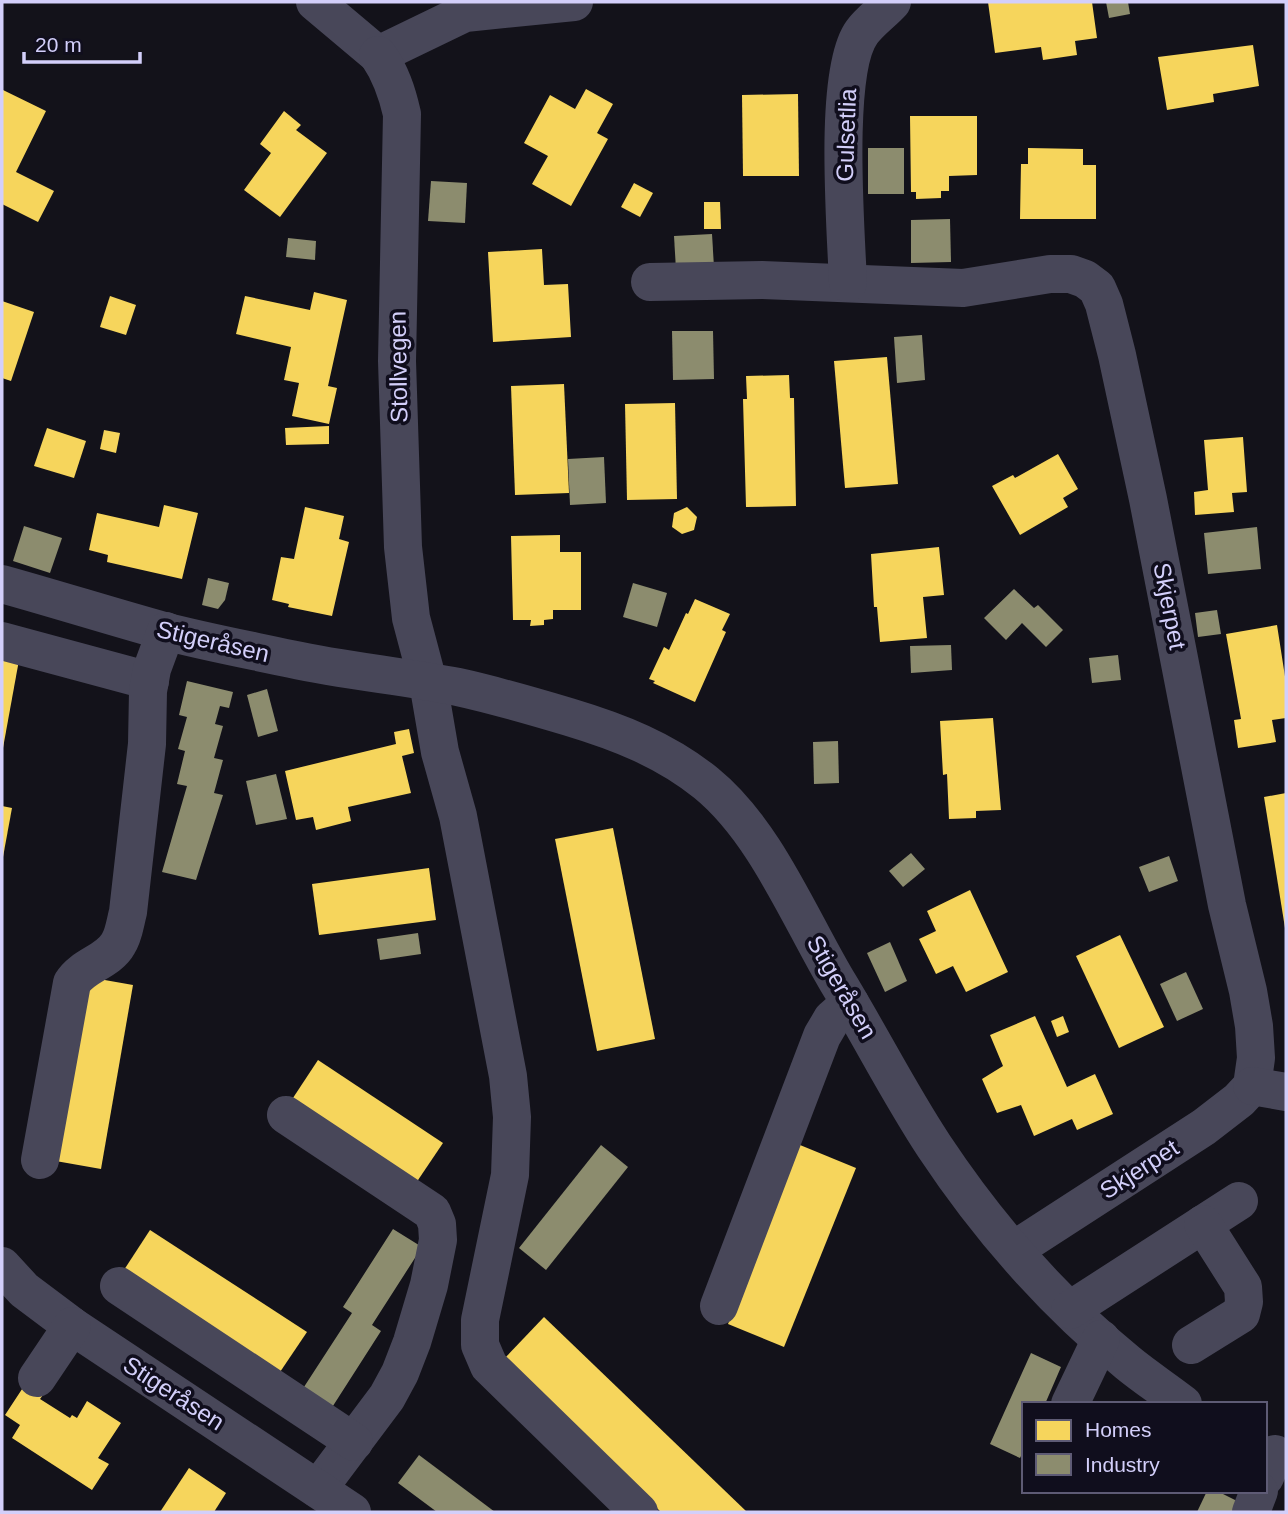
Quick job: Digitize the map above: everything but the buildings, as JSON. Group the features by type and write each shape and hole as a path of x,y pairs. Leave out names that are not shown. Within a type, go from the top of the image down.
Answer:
{"street":[{"path":"315,2 378,55 465,13 574,2"},
{"name":"Gulsetlia","path":"848,283 844,186 846,99 850,63 861,34 892,2"},
{"name":"Stollvegen","path":"378,55 397,91 402,114 397,361 403,547 411,618 428,682"},
{"name":"Skjerpet","path":"650,282 848,283 963,288 1050,274 1071,274 1085,279 1097,288 1104,304 1120,368 1190,705 1227,905 1270,1023 1256,1058 1269,1089 1239,1100 1204,1127 1014,1250"},
{"name":"Stigeråsen","path":"2,584 166,631 297,660 428,682 519,702 646,744 677,762 709,786 733,811 782,881 931,1142 962,1187 1014,1250 1070,1310 1129,1364 1181,1402"},
{"path":"40,1160 72,983 78,973 117,947 123,936 148,744 150,681 166,631"},
{"path":"2,640 150,681"},
{"path":"428,682 440,752 458,817 484,947 508,1076 512,1117 510,1175 480,1320 480,1345 489,1366 639,1512"},
{"path":"719,1306 822,1036 832,1019 850,1003"},
{"path":"286,1115 432,1212 437,1224 438,1240 412,1342 387,1397 318,1489"},
{"path":"1070,1310 1239,1201"},
{"path":"1191,1345 1241,1314 1244,1302 1242,1287 1203,1224"},
{"name":"Stigeråsen","path":"2,1266 24,1290 72,1326 352,1512"},
{"path":"118,1286 354,1442"},
{"path":"37,1378 72,1326"},
{"path":"1071,1402 1101,1339"},
{"path":"1251,1512 1258,1493"}]}
